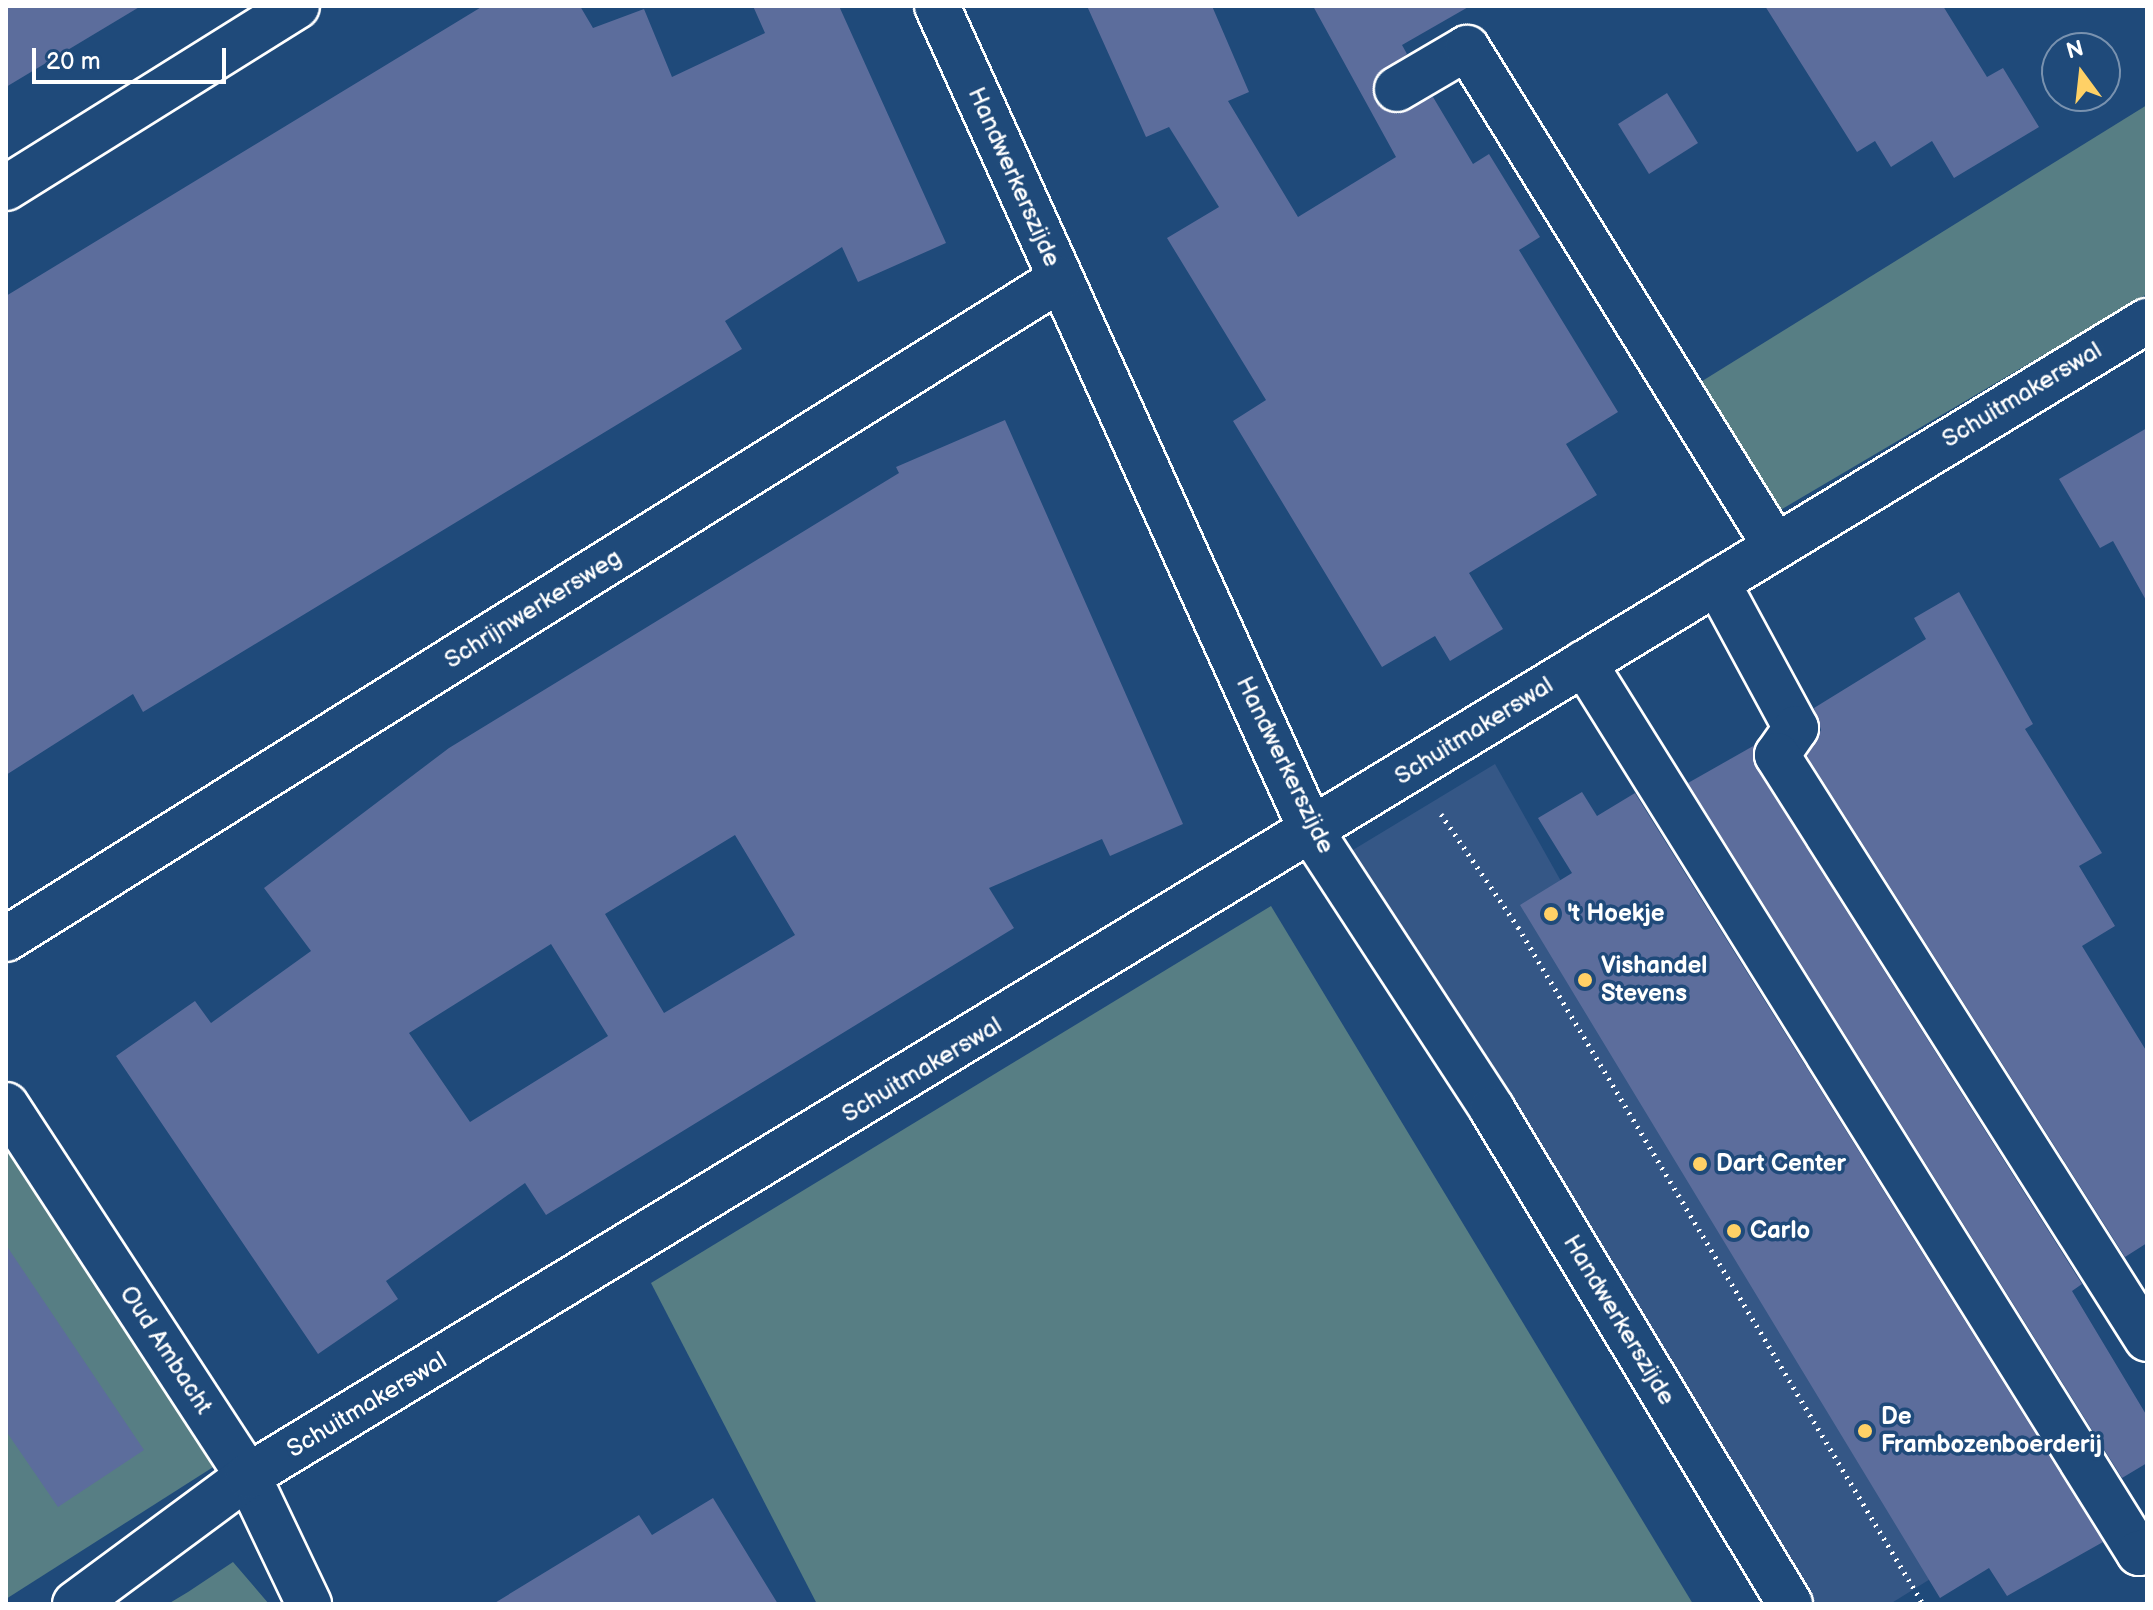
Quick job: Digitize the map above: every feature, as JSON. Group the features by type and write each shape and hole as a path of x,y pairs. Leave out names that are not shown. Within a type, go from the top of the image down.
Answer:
{"street":[{"path":"6,188 297,6"},
{"name":"Handwerkerszijde","path":"937,6 1313,834 1492,1109 1790,1604"},
{"path":"1397,89 1467,48 1774,544"},
{"name":"Schrijnwerkersweg","path":"6,939 1060,279"},
{"name":"Schuitmakerswal","path":"75,1604 248,1476 1313,834 1774,544 2147,321"},
{"path":"1717,582 1796,728 1777,755 2147,1339"},
{"path":"1584,663 2139,1553 2147,1551"},
{"name":"Oud Ambacht","path":"6,1105 248,1476 309,1604"}],"path":[{"path":"1411,770 1518,927 1923,1604"}],"shaded area":[{"path":"1495,764 1948,1568 1890,1604 1768,1604 1338,859"}],"green space":[{"path":"2147,105 2147,294 1777,512 1699,383"},
{"path":"1271,906 1693,1604 817,1604 651,1283"},
{"path":"6,1138 218,1464 6,1599"},
{"path":"233,1562 269,1604 168,1604 188,1592"}],"building":[{"path":"6,6 141,6 6,87"},
{"path":"483,6 580,6 593,28 644,9 672,77 765,33 753,6 839,6 946,243 858,282 842,247 725,321 742,349 143,712 133,694 6,775 6,296"},
{"path":"1087,6 1212,6 1249,92 1228,101 1298,217 1396,157 1313,6 1470,6 1402,45 1407,54 1375,77 1375,101 1398,114 1433,97 1473,164 1489,154 1540,237 1519,250 1618,412 1566,444 1597,495 1469,573 1503,629 1450,661 1435,636 1382,667 1233,421 1266,400 1167,238 1219,207 1169,127 1146,137"},
{"path":"1765,6 1943,6 1987,77 2003,68 2039,127 1954,178 1932,141 1891,167 1875,141 1857,152"},
{"path":"1667,93 1698,143 1649,174 1618,124"},
{"path":"1005,420 1183,824 1110,856 1102,839 989,888 1014,928 546,1215 525,1183 386,1281 398,1299 318,1354 116,1056 195,1001 211,1023 311,951 264,888 449,748 899,473 896,467","holes":["735,835 795,935 664,1013 605,914","551,944 608,1036 470,1122 409,1033"]},
{"path":"2147,428 2147,602 2113,541 2100,548 2059,479"},
{"path":"1959,592 2033,724 2025,729 2102,853 2079,866 2115,926 2082,946 2147,1052 2147,1243 2125,1257 1807,756 1821,730 1814,708 1926,639 1914,618"},
{"path":"1755,745 1756,768 2082,1284 2072,1291 2147,1416 2147,1463 2122,1478 1688,783"},
{"path":"1582,792 1597,816 1635,793 2103,1542 2007,1596 1989,1568 1940,1598 1520,905 1572,873 1538,818"},
{"path":"6,1245 144,1450 58,1507 6,1431"},
{"path":"713,1498 778,1604 493,1604 639,1515 652,1535"}],"place":[{"name":"'t Hoekje","path":"1551,914"},
{"name":"Vishandel Stevens","path":"1585,980"},
{"name":"Dart Center","path":"1700,1164"},
{"name":"Carlo","path":"1734,1231"},
{"name":"De Frambozenboerderij","path":"1865,1431"}]}
